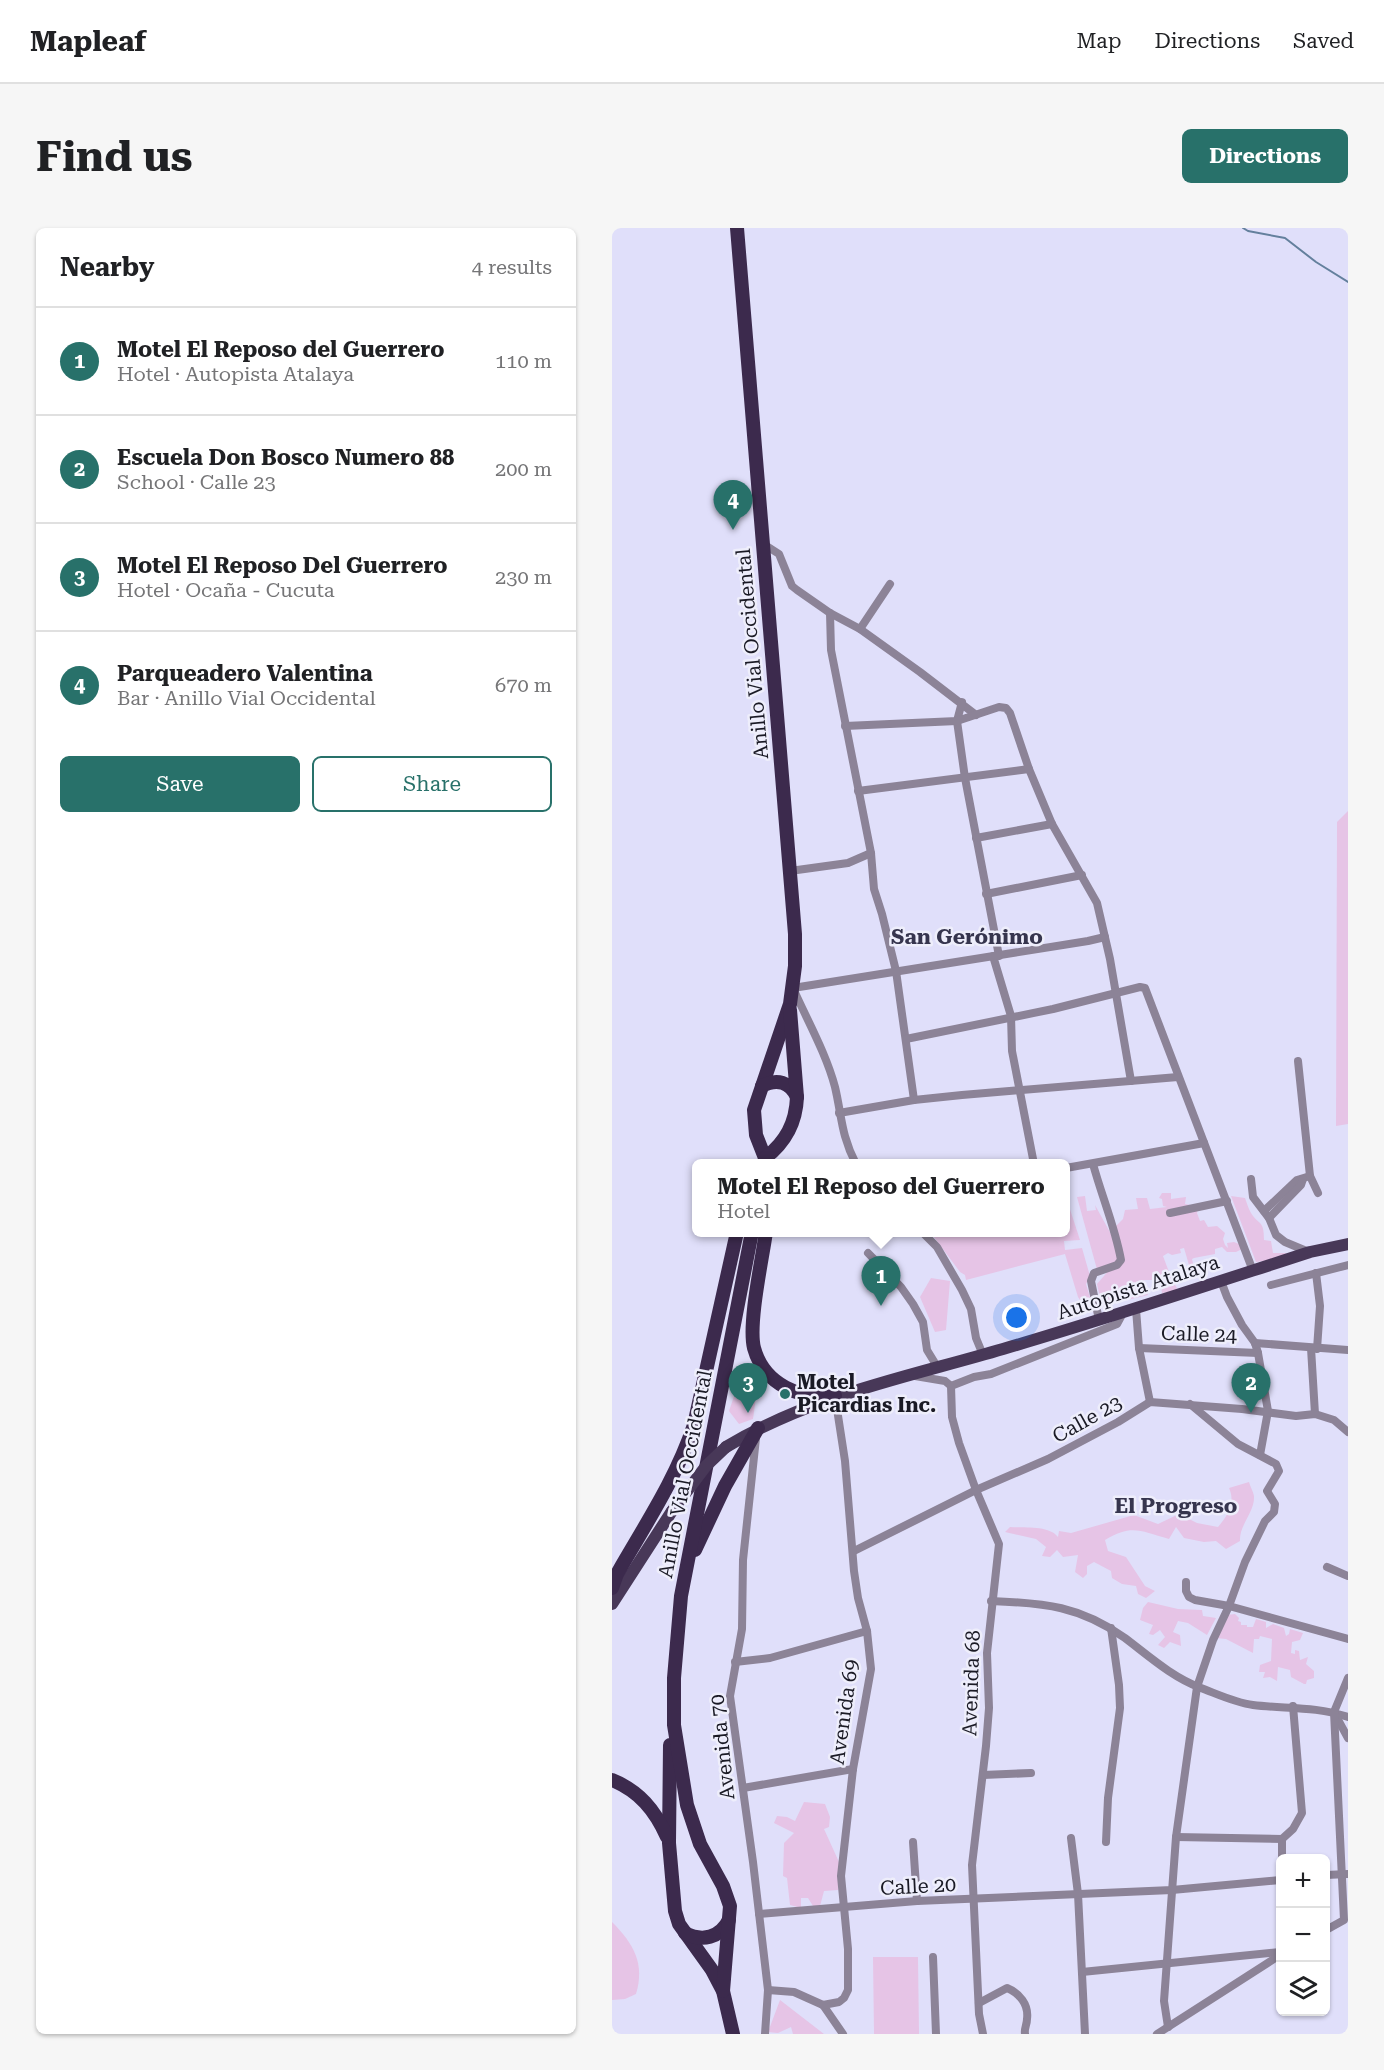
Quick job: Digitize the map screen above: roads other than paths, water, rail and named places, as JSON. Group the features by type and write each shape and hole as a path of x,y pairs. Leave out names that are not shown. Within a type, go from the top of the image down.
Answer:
{"highway":[{"name":"Anillo Vial Occidental","path":"737,228 795,934 790,1004 754,1110 759,1147 764,1159"},
{"name":"Anillo Vial Occidental","path":"767,1159 789,1132 794,1121 798,1097 790,1004"},
{"path":"762,1086 768,1082 783,1082 798,1097"},
{"path":"612,1588 617,1574 671,1481 694,1425 736,1237"},
{"name":"Anillo Vial Occidental","path":"723,1991 730,1918 728,1897 700,1844 687,1806 674,1725 675,1663 679,1611 700,1488 751,1237"},
{"path":"765,1237 753,1325 754,1347 758,1359 765,1370 784,1388 809,1396 835,1396"},
{"path":"685,1578 715,1506 758,1428"},
{"name":"Anillo Vial Occidental","path":"674,1725 669,1747 669,1843 675,1911 679,1924 712,1970 723,1991 733,2034"},
{"path":"612,1780 631,1789 646,1801 659,1818 669,1843"},
{"path":"685,1933 693,1937 711,1937 719,1933 730,1918"}],"main road":[{"name":"Autopista Atalaya","path":"612,1604 672,1511 706,1466 726,1447 758,1428 835,1396 1123,1313 1310,1252 1348,1244"}],"street":[{"path":"762,543 779,554 792,586 830,613 860,629 976,714"},
{"path":"860,629 890,584"},
{"path":"830,613 831,651 871,854 874,889 896,971 914,1100"},
{"path":"962,702 957,721 965,778 996,956 1011,1017 1012,1051 1033,1159"},
{"path":"845,726 957,721 999,707 1006,708 1010,713 1029,769 1052,824 1097,903 1131,1081"},
{"path":"858,791 1029,769"},
{"path":"975,838 1052,824"},
{"path":"790,872 848,863 871,854"},
{"path":"986,894 1082,875"},
{"path":"854,1159 847,1145 835,1087 820,1047 792,988 1105,937"},
{"path":"906,1039 1053,1009 1140,987 1145,988 1253,1270"},
{"path":"1298,1061 1306,1178 1318,1193"},
{"path":"839,1113 914,1100 1179,1077"},
{"path":"1070,1167 1204,1143"},
{"path":"1093,1164 1104,1202 1111,1217 1121,1260 1117,1265 1094,1273 1091,1281 1099,1320"},
{"path":"1266,1215 1306,1178"},
{"path":"1251,1179 1253,1197 1266,1215 1276,1235 1285,1242 1310,1252"},
{"path":"1170,1213 1227,1201"},
{"path":"926,1237 937,1247 971,1309 976,1338 982,1355"},
{"path":"868,1253 901,1287 923,1322 927,1350 938,1368"},
{"path":"1271,1285 1348,1265"},
{"path":"1315,1414 1314,1348 1320,1306 1316,1273"},
{"path":"1221,1281 1242,1325 1255,1343 1258,1353 1268,1412 1260,1455"},
{"path":"1136,1309 1139,1348 1150,1402"},
{"path":"908,1375 945,1381 951,1386 974,1377 991,1374 1117,1324 1123,1313"},
{"name":"Calle 24","path":"1255,1343 1348,1350"},
{"name":"Calle 24","path":"1139,1348 1258,1353"},
{"name":"Avenida 68","path":"951,1386 952,1417 976,1490 999,1544 987,1653 989,1708 972,1865 979,2003 983,2034"},
{"name":"Avenida 69","path":"823,2005 839,2002 848,1990 841,1876 853,1769 871,1669 867,1631 858,1598 854,1571 845,1461 835,1396"},
{"name":"Calle 23","path":"854,1551 976,1490 1048,1458 1118,1422 1150,1402 1190,1404 1296,1416 1315,1414 1334,1420 1348,1432"},
{"path":"1168,2027 1164,2001 1176,1837 1197,1686 1213,1640 1254,1544 1265,1521 1274,1512 1275,1504 1267,1491 1279,1471 1276,1464 1238,1444 1190,1404"},
{"name":"Avenida 70","path":"758,1428 743,1560 742,1629 735,1662 730,1706 743,1788 768,1990 765,2034"},
{"path":"1327,1567 1348,1576"},
{"path":"1186,1582 1186,1592 1195,1600 1229,1606 1348,1639"},
{"path":"992,1601 1046,1604 1084,1614 1110,1628 1158,1665 1197,1686 1251,1705 1293,1706 1334,1712 1348,1717"},
{"path":"1106,1842 1108,1798 1120,1708 1119,1685 1110,1628"},
{"path":"735,1662 770,1658 867,1631"},
{"path":"1330,1928 1344,1920 1345,1874 1334,1712 1348,1678"},
{"path":"1176,1837 1282,1839 1293,1829 1302,1813 1293,1706"},
{"path":"1334,1712 1348,1738"},
{"path":"743,1788 853,1769"},
{"path":"983,1775 1031,1773"},
{"path":"1071,1838 1078,1894 1085,2034"},
{"path":"1282,1839 1282,1854"},
{"path":"912,1842 917,1901"},
{"path":"1330,1875 1345,1874"},
{"name":"Calle 20","path":"759,1914 917,1901 1172,1890 1276,1880"},
{"path":"1082,1972 1167,1962 1276,1954"},
{"path":"933,1957 936,2034"},
{"path":"1157,2034 1276,1957"},
{"path":"979,2003 1007,1988 1017,1992 1027,2010 1025,2034"},
{"path":"768,1990 794,1992 823,2005 843,2034"}],"waterway":[{"path":"1243,228 1285,238 1316,262 1348,282"}],"place":[{"name":"Parqueadero Valentina","path":"733,530"},
{"name":"Motel El Reposo del Guerrero","path":"881,1306"},
{"name":"Motel Picardias Inc.","path":"785,1394"},
{"name":"Motel El Reposo Del Guerrero","path":"748,1413"},
{"name":"Escuela Don Bosco Numero 88","path":"1251,1413"}],"district":[{"name":"San Gerónimo","path":"967,937"},
{"name":"El Progreso","path":"1176,1506"}]}
